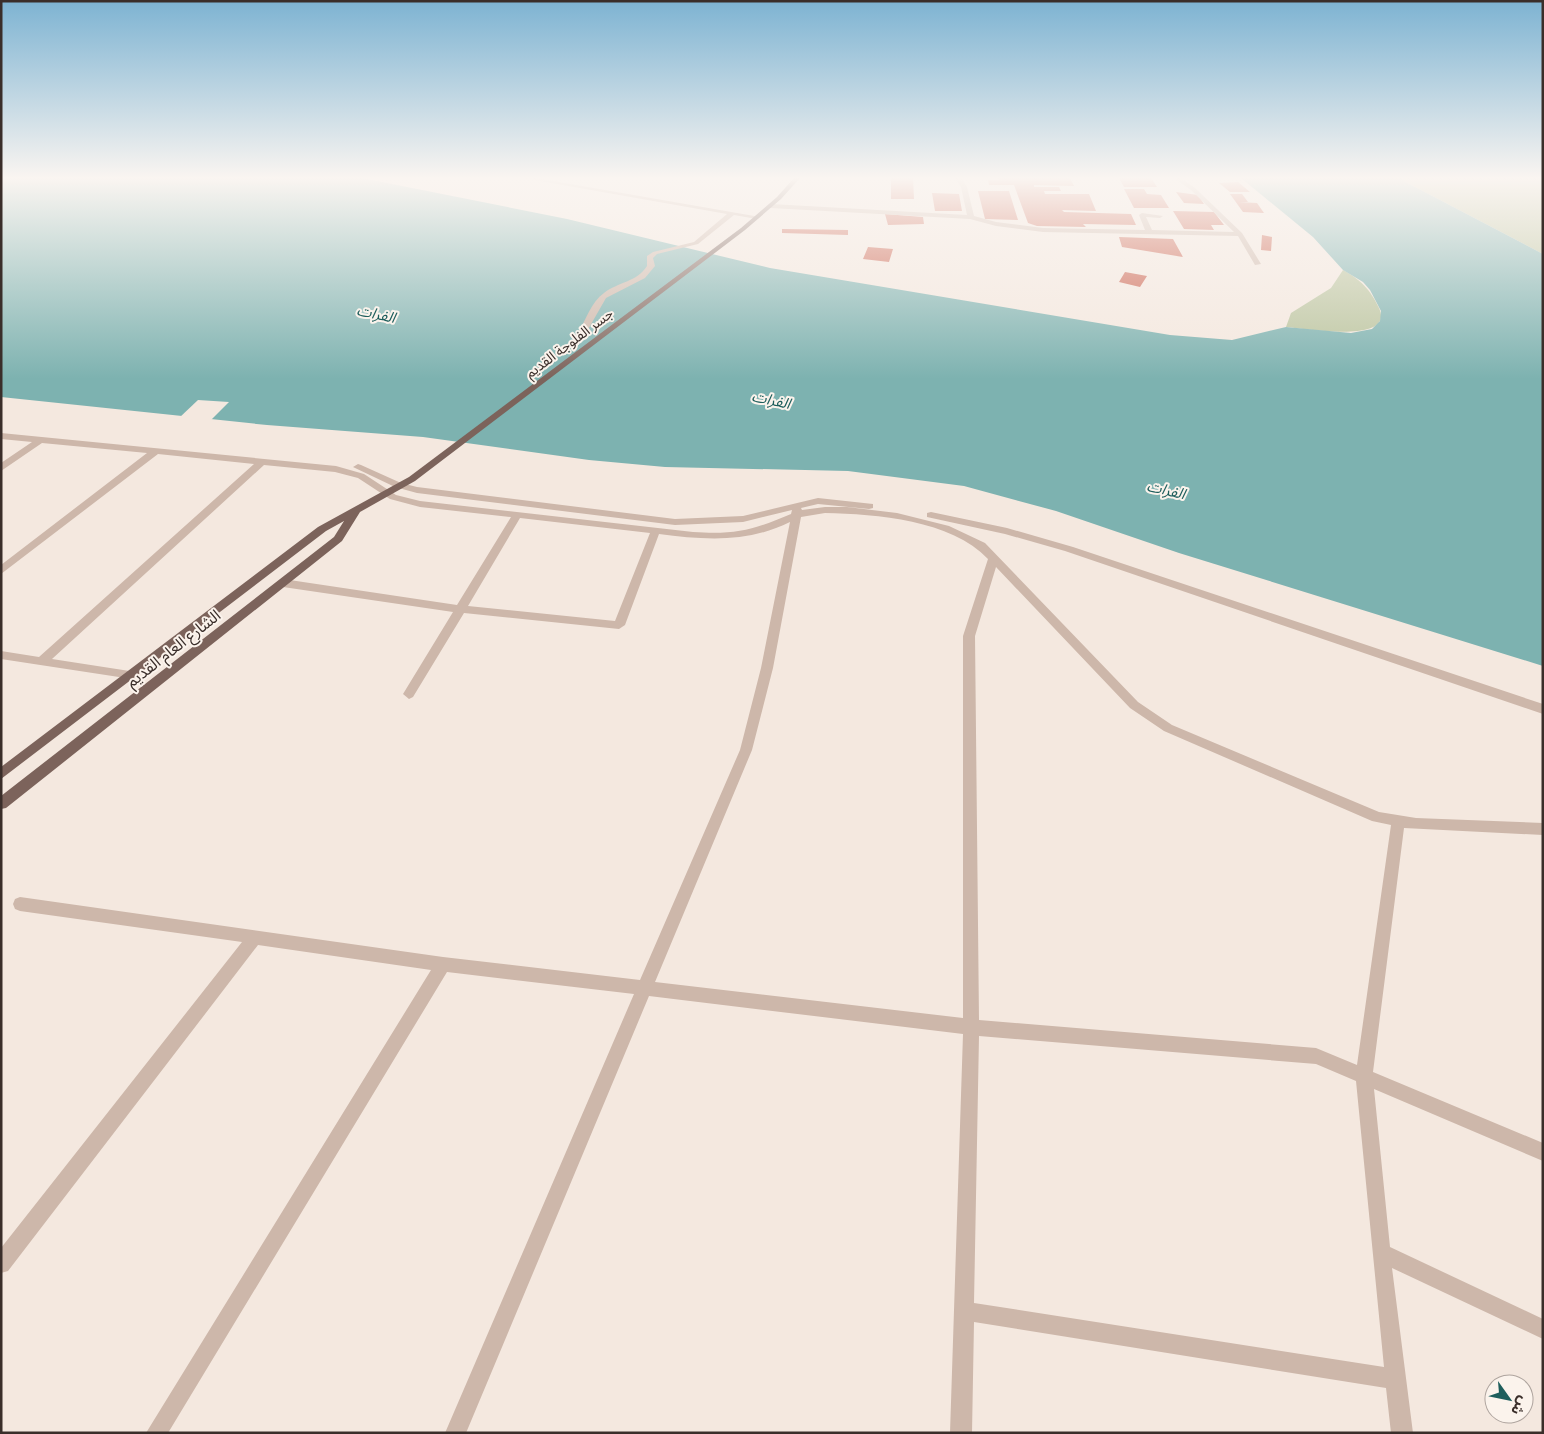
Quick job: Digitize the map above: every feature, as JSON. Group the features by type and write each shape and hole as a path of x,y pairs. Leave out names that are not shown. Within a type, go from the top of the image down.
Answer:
{"main road":[{"name":"جسر الفلوجة القديم","path":"412,479 721,245"},
{"name":"الشارع العام القديم","path":"1,774 322,529 398,485 412,479"},
{"name":"الشارع العام القديم","path":"1,804 338,539 356,510"}],"street":[{"path":"582,333 598,303 608,292 646,276 651,266 648,257 655,253 688,245"},
{"path":"1246,245 1257,264"},
{"path":"1,430 331,460 358,467 398,485 470,497 676,522 743,519 797,510 825,510 908,519 953,529 973,539 991,555 1134,705 1156,721 1340,803 1377,817 1416,824 1543,829"},
{"path":"1,436 345,471 361,476 385,493 420,504 705,536 730,535 765,529 797,510 818,502 842,502 947,518 1007,531 1069,549 1543,709"},
{"path":"1,468 40,440"},
{"path":"1,571 156,451"},
{"path":"42,661 262,462"},
{"path":"454,1433 746,750 767,668 797,510"},
{"path":"410,694 517,515"},
{"path":"282,583 461,609 620,625 656,530"},
{"path":"961,1433 971,1027 969,636 994,539 1007,531"},
{"path":"1,655 132,675"},
{"path":"1398,821 1364,1075 1381,1253 1402,1433"},
{"path":"20,904 443,964 971,1027 1316,1056 1543,1152"},
{"path":"1,1264 255,937"},
{"path":"156,1433 443,964"},
{"path":"1381,1253 1543,1330"},
{"path":"964,1311 1396,1379"}],"green space":[{"path":"1526,245 1543,245 1543,254"},
{"path":"1343,270 1355,277 1376,301 1381,319 1374,327 1361,331 1345,332 1286,327 1291,313 1331,288"}],"water":[{"name":"الفرات","path":"1,245 674,245 770,268 1170,335 1232,340 1286,327 1351,333 1372,329 1380,321 1381,311 1370,290 1363,282 1343,270 1320,245 1526,245 1543,254 1543,666 1179,553 1056,511 964,486 848,471 665,467 589,460 423,437 267,425 1,397"}],"pier":[{"path":"198,400 229,402 210,421 179,418"}],"building":[{"path":"1121,245 1176,245 1183,257 1122,247"},
{"path":"1261,245 1271,245 1271,251 1261,250"},
{"path":"868,247 893,249 889,262 863,259"},
{"path":"1125,272 1147,276 1140,287 1119,282"}]}
